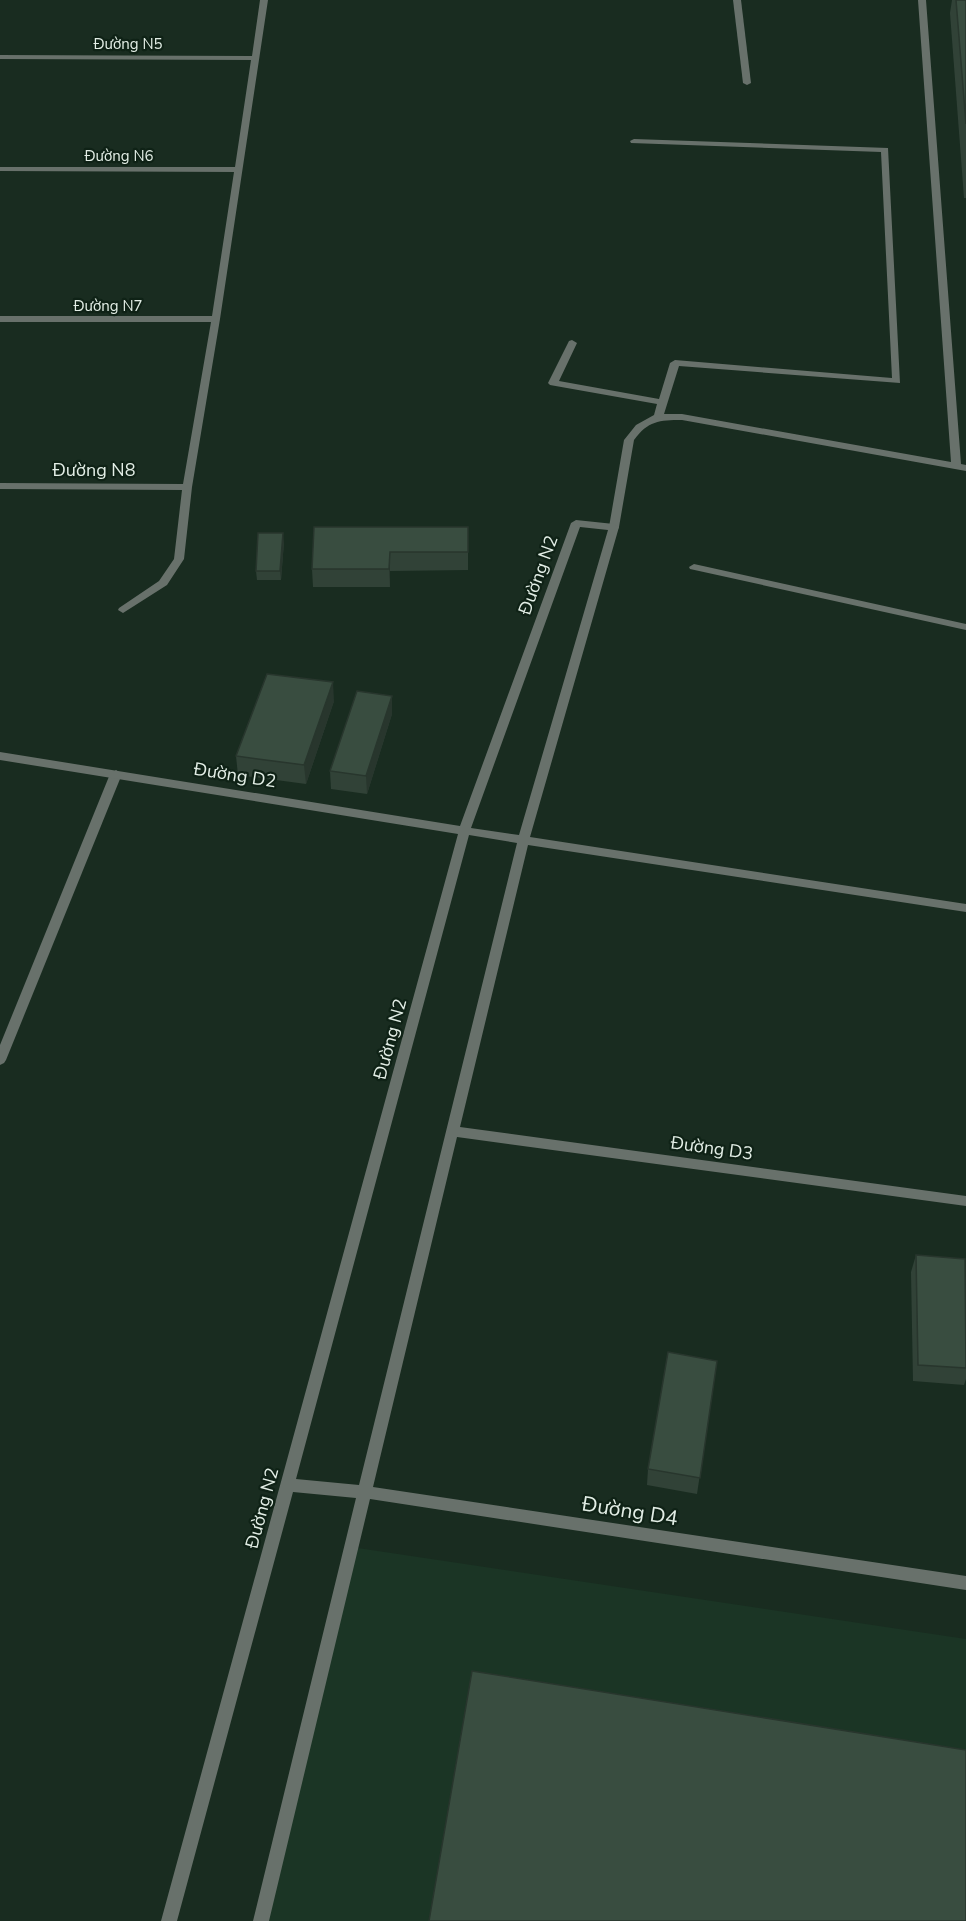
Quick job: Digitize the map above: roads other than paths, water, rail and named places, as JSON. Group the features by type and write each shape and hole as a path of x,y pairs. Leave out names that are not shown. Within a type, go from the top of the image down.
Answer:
{"street":[{"path":"123,610 163,583 179,559 187,487 216,319 264,0"},
{"path":"737,0 747,83"},
{"path":"261,1921 523,840 614,527 629,440 639,428 658,417 682,417 961,468 922,0"},
{"name":"Đường N5","path":"0,57 255,58"},
{"path":"634,141 885,150 897,381 675,363 658,417"},
{"name":"Đường N6","path":"0,169 238,170"},
{"name":"Đường N7","path":"0,319 216,319"},
{"path":"572,342 553,383 663,402"},
{"name":"Đường N8","path":"0,486 187,487"},
{"name":"Đường N2","path":"169,1921 465,830 576,523 614,527"},
{"path":"694,567 966,627"},
{"name":"Đường D2","path":"0,756 966,909"},
{"path":"0,1060 116,774"},
{"path":"0,1025 14,1027"},
{"name":"Đường D3","path":"452,1131 966,1201"},
{"name":"Đường D4","path":"287,1485 365,1492 966,1583"}]}
